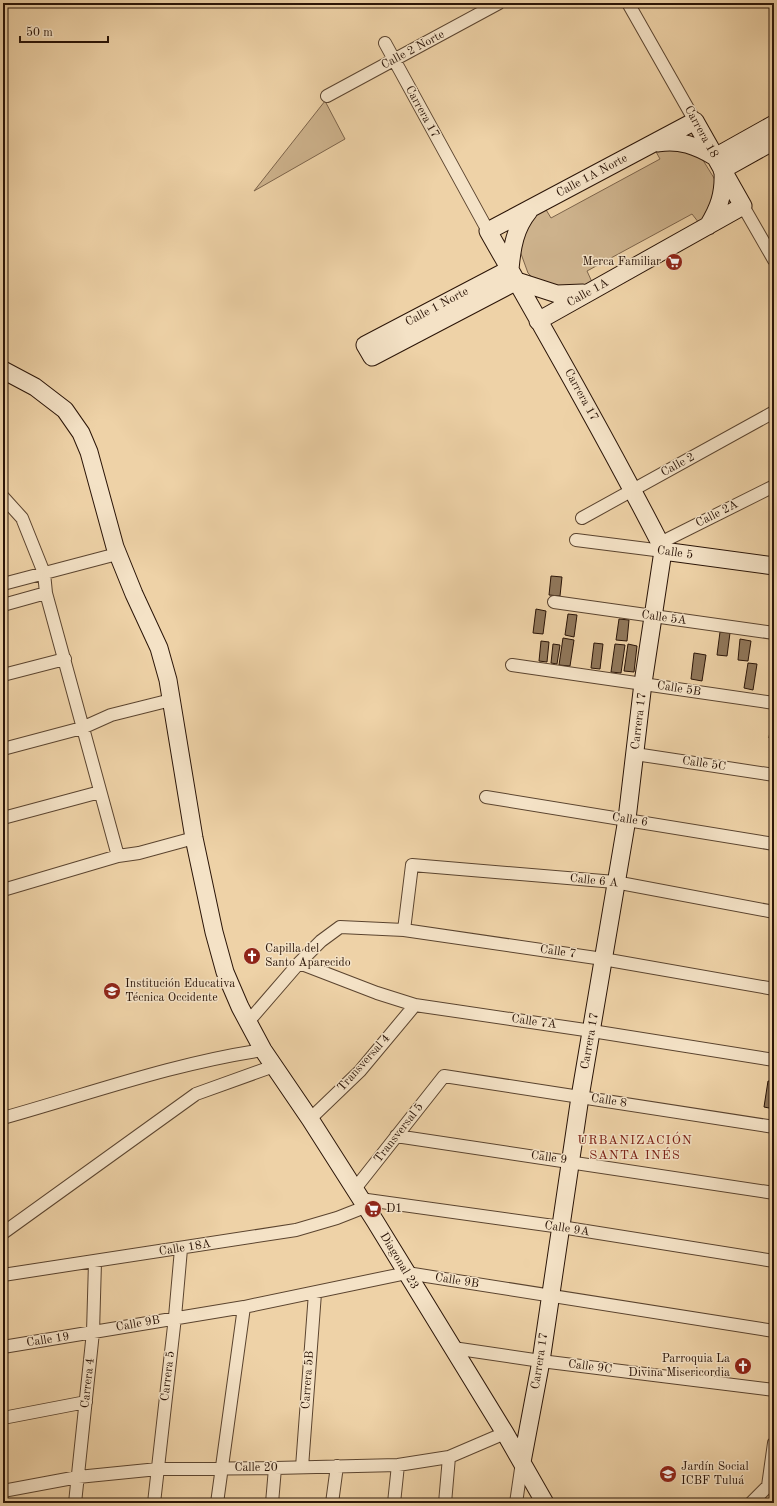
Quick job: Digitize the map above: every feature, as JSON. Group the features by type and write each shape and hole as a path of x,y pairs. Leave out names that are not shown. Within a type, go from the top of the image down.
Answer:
{"street":[{"name":"Calle 2 Norte","path":"327,96 499,3"},
{"name":"Carrera 18","path":"628,3 774,260"},
{"name":"Carrera 17","path":"385,43 633,490 662,547 654,616 643,683 627,819 615,882 592,1031 580,1097 541,1361 522,1462"},
{"name":"Calle 1A Norte","path":"488,231 695,121"},
{"path":"719,164 774,124"},
{"path":"719,164 774,141"},
{"path":"650,145 666,142 679,142 694,146 719,164 724,189 721,202 708,226"},
{"name":"Calle 1A","path":"538,321 743,206"},
{"path":"513,275 517,231 523,219 532,208"},
{"path":"513,275 557,294 590,292"},
{"path":"369,351 513,275"},
{"name":"Diagonal 23","path":"3,370 35,387 65,410 81,434 89,452 117,554 159,648 168,680 194,838 214,932 225,972 248,1022 263,1050 310,1119 407,1273 506,1433 546,1503"},
{"name":"Calle 2","path":"582,518 774,412"},
{"name":"Calle 2A","path":"662,547 774,486"},
{"path":"3,497 22,518 44,573 46,594 118,856"},
{"name":"Calle 5","path":"576,540 662,547 773,566"},
{"path":"3,584 117,554"},
{"path":"3,605 46,594"},
{"name":"Calle 5A","path":"554,602 774,633"},
{"path":"3,675 65,659"},
{"name":"Calle 5B","path":"512,665 774,703"},
{"path":"3,749 82,728 111,715 171,700"},
{"name":"Calle 5C","path":"634,754 774,775"},
{"path":"3,818 100,792"},
{"name":"Calle 6","path":"486,797 774,844"},
{"path":"3,890 118,856 139,853 194,838"},
{"name":"Calle 6 A","path":"404,930 412,865 615,882 774,912"},
{"name":"Calle 7","path":"299,963 321,941 340,927 404,930 603,959 774,989"},
{"path":"248,1022 299,963"},
{"name":"Calle 7A","path":"299,963 377,993 414,1005 774,1060"},
{"name":"Transversal 4","path":"310,1119 360,1071 414,1005"},
{"path":"3,1118 182,1066 263,1050"},
{"path":"3,1233 196,1094 274,1066"},
{"name":"Calle 8","path":"444,1076 774,1127"},
{"name":"Transversal 5","path":"359,1199 396,1136 444,1076"},
{"name":"Calle 9","path":"396,1136 774,1193"},
{"name":"Calle 9A","path":"359,1199 561,1227 774,1261"},
{"name":"Calle 18A","path":"3,1276 296,1230 324,1223 359,1199"},
{"name":"Carrera 5","path":"154,1503 175,1317 181,1249"},
{"name":"Carrera 4","path":"75,1503 93,1332 95,1262"},
{"name":"Calle 9B","path":"93,1332 175,1317 244,1307 407,1273 774,1331"},
{"name":"Carrera 5B","path":"302,1468 314,1293"},
{"path":"217,1503 244,1307"},
{"name":"Calle 19","path":"3,1347 93,1332"},
{"name":"Calle 9C","path":"453,1348 541,1361 774,1390"},
{"path":"3,1418 86,1402"},
{"name":"Calle 20","path":"3,1491 78,1477 158,1469 302,1468 398,1465 449,1457 506,1433"},
{"path":"751,1503 771,1483 774,1443"},
{"path":"445,1503 449,1457"},
{"path":"516,1503 522,1462"},
{"path":"394,1503 398,1465"},
{"path":"332,1503 337,1466"},
{"path":"272,1503 276,1468"}],"shaded area":[{"path":"325,101 345,139 254,191"},
{"path":"666,146 701,157 718,187 714,204 699,223 692,214 587,271 592,282 570,290 536,281 528,273 520,251 521,239 535,214 545,208 551,218 660,159 654,148"}],"building":[{"path":"551,576 562,577 560,596 549,595"},
{"path":"536,609 546,611 543,634 533,633"},
{"path":"568,614 577,615 574,637 565,635"},
{"path":"619,619 629,620 627,641 616,640"},
{"path":"720,632 730,633 727,656 717,655"},
{"path":"563,638 574,640 570,666 559,665"},
{"path":"740,639 751,641 748,661 738,660"},
{"path":"541,641 549,642 547,662 539,661"},
{"path":"594,643 603,644 600,669 591,668"},
{"path":"553,644 560,645 557,664 551,663"},
{"path":"615,644 625,645 621,673 611,672"},
{"path":"628,644 637,646 634,672 624,671"},
{"path":"694,653 706,655 702,681 691,679"},
{"path":"748,663 757,664 753,690 744,688"},
{"path":"773,709 774,738 769,738"},
{"path":"768,1081 774,1082 774,1109 764,1107"}],"place":[{"name":"Merca Familiar","path":"674,262"},
{"name":"Capilla del Santo Aparecido","path":"252,956"},
{"name":"Institución Educativa Técnica Occidente","path":"112,991"},
{"name":"D1","path":"373,1209"},
{"name":"Parroquia La Divina Misericordia","path":"743,1366"},
{"name":"Jardín Social ICBF Tuluá","path":"668,1474"}],"district":[{"name":"URBANIZACIÓN SANTA INÉS","path":"635,1148"}]}
